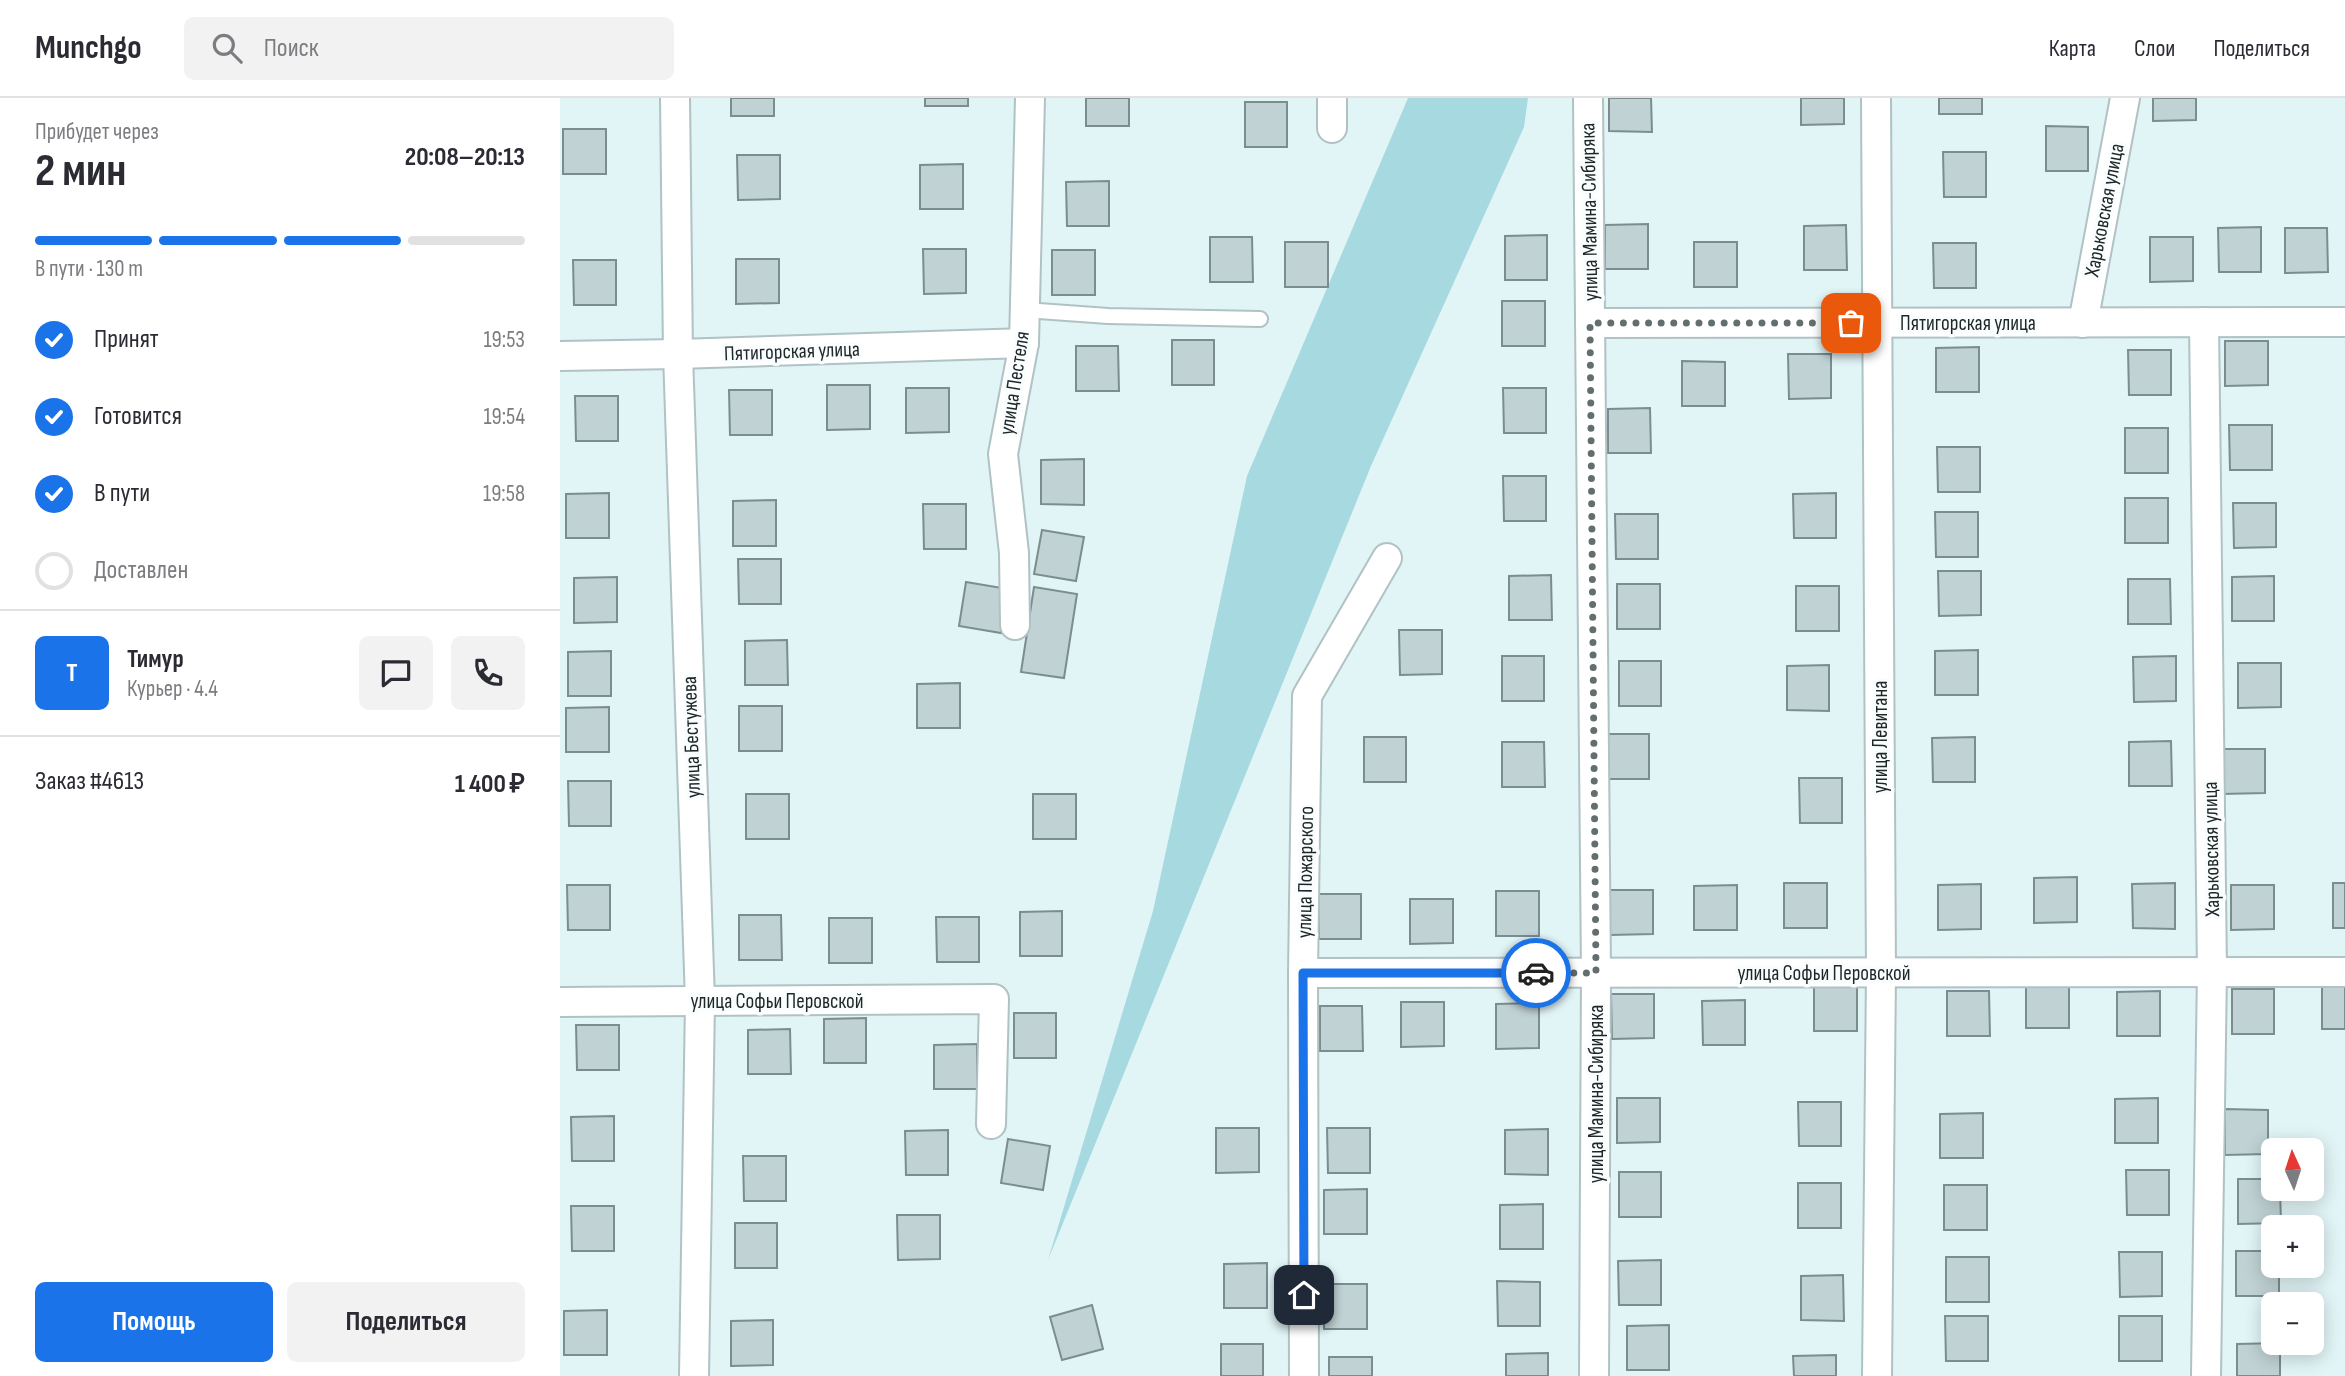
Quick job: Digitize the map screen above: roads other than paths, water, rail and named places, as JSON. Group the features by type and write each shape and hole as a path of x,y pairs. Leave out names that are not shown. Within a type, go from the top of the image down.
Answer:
{"street":[{"name":"улица Бестужева","path":"674,98 678,354 700,1001 694,1376"},
{"name":"улица Пестеля","path":"1015,625 1014,553 1003,454 1024,343 1030,98"},
{"path":"1332,98 1332,128"},
{"name":"улица Мамина-Сибиряка","path":"1588,98 1596,973 1594,1376"},
{"name":"улица Левитана","path":"1876,98 1881,973 1877,1376"},
{"name":"Харьковская улица","path":"2083,323 2125,98"},
{"name":"Харьковская улица","path":"2204,322 2213,971 2206,1376"},
{"name":"Пятигорская улица","path":"1590,323 2345,322"},
{"name":"Пятигорская улица","path":"560,356 1024,343"},
{"name":"улица Пожарского","path":"1304,1376 1303,973 1307,696 1387,558"},
{"name":"улица Софьи Перовской","path":"1303,973 2345,972"},
{"name":"улица Софьи Перовской","path":"560,1002 994,999 991,1124"}],"lane":[{"path":"1025,310 1108,316 1260,319"}]}
